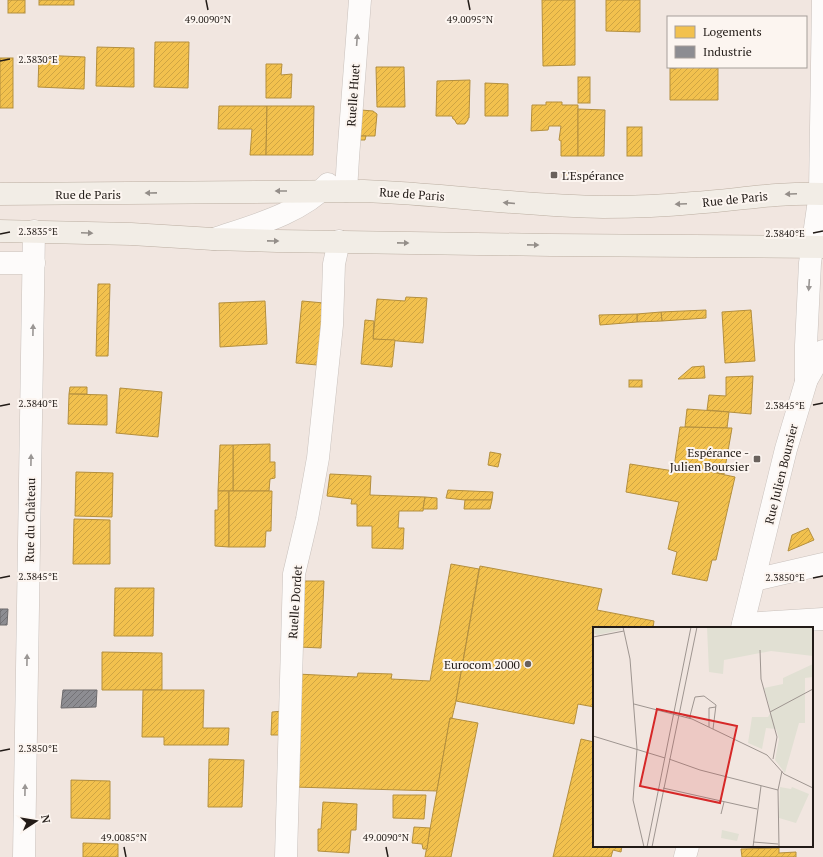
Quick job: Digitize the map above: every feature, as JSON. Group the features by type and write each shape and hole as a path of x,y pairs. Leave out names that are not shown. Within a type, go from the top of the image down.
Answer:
{"main road":[{"name":"Rue de Paris","path":"0,194 322,191 402,192 514,203 603,207 692,203 770,195 822,195"},
{"path":"0,231 131,234 213,239 818,250"}],"street":[{"name":"Ruelle Huet","path":"346,191 360,0"},
{"name":"Rue Julien Boursier","path":"742,626 786,449 813,371 806,345 818,250 822,195 823,0"},
{"path":"213,239 270,220 294,208 322,191 348,158"},
{"name":"Rue du Château","path":"24,857 34,231"},
{"name":"Ruelle Dordet","path":"286,857 294,574 307,519 318,458 332,325 334,264 339,241"},
{"path":"0,263 34,263"},
{"path":"813,371 823,351"},
{"path":"754,580 823,564"},
{"path":"742,626 823,619"},
{"path":"685,857 688,847"}],"building: Logements":[{"path":"8,0 25,0 25,13 8,13"},
{"path":"39,0 74,0 74,5 39,5"},
{"path":"542,0 575,0 575,65 543,66"},
{"path":"606,0 640,0 640,32 606,31"},
{"path":"155,42 189,42 188,88 154,87"},
{"path":"97,47 134,48 134,87 96,86"},
{"path":"39,55 85,57 84,89 38,87"},
{"path":"0,58 13,58 13,108 0,108"},
{"path":"266,64 282,64 281,75 292,74 291,98 266,98"},
{"path":"376,67 404,67 405,107 377,107"},
{"path":"670,68 718,68 718,100 670,100"},
{"path":"578,77 590,77 590,103 578,103"},
{"path":"470,80 469,118 465,124 457,124 452,116 436,116 437,81"},
{"path":"485,83 508,84 508,116 485,116"},
{"path":"546,102 562,102 562,105 578,105 578,156 561,156 561,141 559,140 561,126 549,126 548,130 531,131 532,105 546,105"},
{"path":"219,106 267,106 266,155 250,155 252,129 218,129"},
{"path":"267,106 314,106 313,155 266,155"},
{"path":"578,109 605,110 604,156 578,156"},
{"path":"361,110 373,111 377,114 375,136 359,136"},
{"path":"627,127 642,127 642,156 627,156"},
{"path":"359,136 366,136 365,140 359,140"},
{"path":"562,171 577,171 577,177 562,177"},
{"path":"98,284 110,284 108,356 96,356"},
{"path":"406,297 427,298 423,343 373,339 377,299 405,301"},
{"path":"265,301 267,344 220,347 219,303"},
{"path":"302,301 324,303 317,365 296,363"},
{"path":"706,310 706,318 662,321 661,312"},
{"path":"751,310 755,361 725,363 722,312"},
{"path":"661,312 662,321 637,322 637,314"},
{"path":"637,314 637,322 600,325 599,315"},
{"path":"365,320 374,321 373,339 395,340 392,367 361,364"},
{"path":"704,366 705,378 678,379 692,367"},
{"path":"753,376 751,414 707,410 709,395 726,396 726,377"},
{"path":"629,380 642,380 642,387 629,387"},
{"path":"70,387 87,387 87,394 69,394"},
{"path":"120,388 162,392 158,437 116,433"},
{"path":"69,394 107,395 107,425 68,424"},
{"path":"687,409 729,412 727,428 685,427"},
{"path":"680,427 732,428 724,474 688,467 687,469 674,467"},
{"path":"270,444 270,462 275,462 275,478 270,479 269,491 233,491 233,445"},
{"path":"220,445 233,445 233,491 218,491"},
{"path":"490,452 501,454 498,467 488,465"},
{"path":"630,464 686,473 688,467 735,477 716,560 712,560 707,581 672,574 677,552 668,549 679,502 626,492"},
{"path":"76,472 113,473 112,517 75,516"},
{"path":"330,474 371,476 370,495 425,497 423,511 399,511 398,528 404,528 403,549 372,548 372,526 357,526 357,504 351,504 352,499 327,496"},
{"path":"448,490 493,492 492,500 446,498"},
{"path":"218,491 229,491 229,547 215,546 215,510 218,510"},
{"path":"229,491 272,491 271,531 266,531 265,547 229,547"},
{"path":"425,497 437,498 437,509 423,509"},
{"path":"465,500 492,500 490,509 464,509"},
{"path":"74,519 110,520 110,564 73,564"},
{"path":"808,528 814,540 788,551 792,535"},
{"path":"451,564 479,569 456,701 452,718 450,718 437,791 293,787 297,674 357,677 358,673 392,674 391,679 430,681"},
{"name":"Eurocom 2000","path":"480,566 602,589 597,610 654,621 653,627 593,627 593,707 578,704 574,724 456,701"},
{"path":"302,581 324,581 321,648 299,647"},
{"path":"115,588 154,588 153,636 114,636"},
{"path":"102,652 162,653 162,690 102,690"},
{"path":"143,690 204,690 203,728 229,728 228,745 164,745 164,737 142,737"},
{"path":"283,711 282,735 271,735 272,712"},
{"path":"450,718 478,723 451,857 425,857"},
{"path":"581,739 593,742 593,847 622,847 621,852 613,850 611,857 553,857"},
{"path":"209,759 244,760 242,807 208,807"},
{"path":"71,780 110,781 110,819 71,818"},
{"path":"393,795 426,795 424,819 393,818"},
{"path":"323,802 357,804 356,830 351,830 349,853 318,851 318,829 321,829"},
{"path":"414,827 430,828 427,849 423,849 422,844 412,843"},
{"path":"83,843 118,844 118,857 83,857"},
{"path":"779,848 779,853 796,852 796,857 742,857 741,849"}],"building: Industrie":[{"path":"0,609 8,609 7,625 0,625"},
{"path":"63,690 97,690 96,707 61,708"}],"place":[{"name":"L'Espérance","path":"554,175"},
{"name":"Espérance - Julien Boursier","path":"757,459"},
{"name":"Eurocom 2000","path":"528,664"}]}
